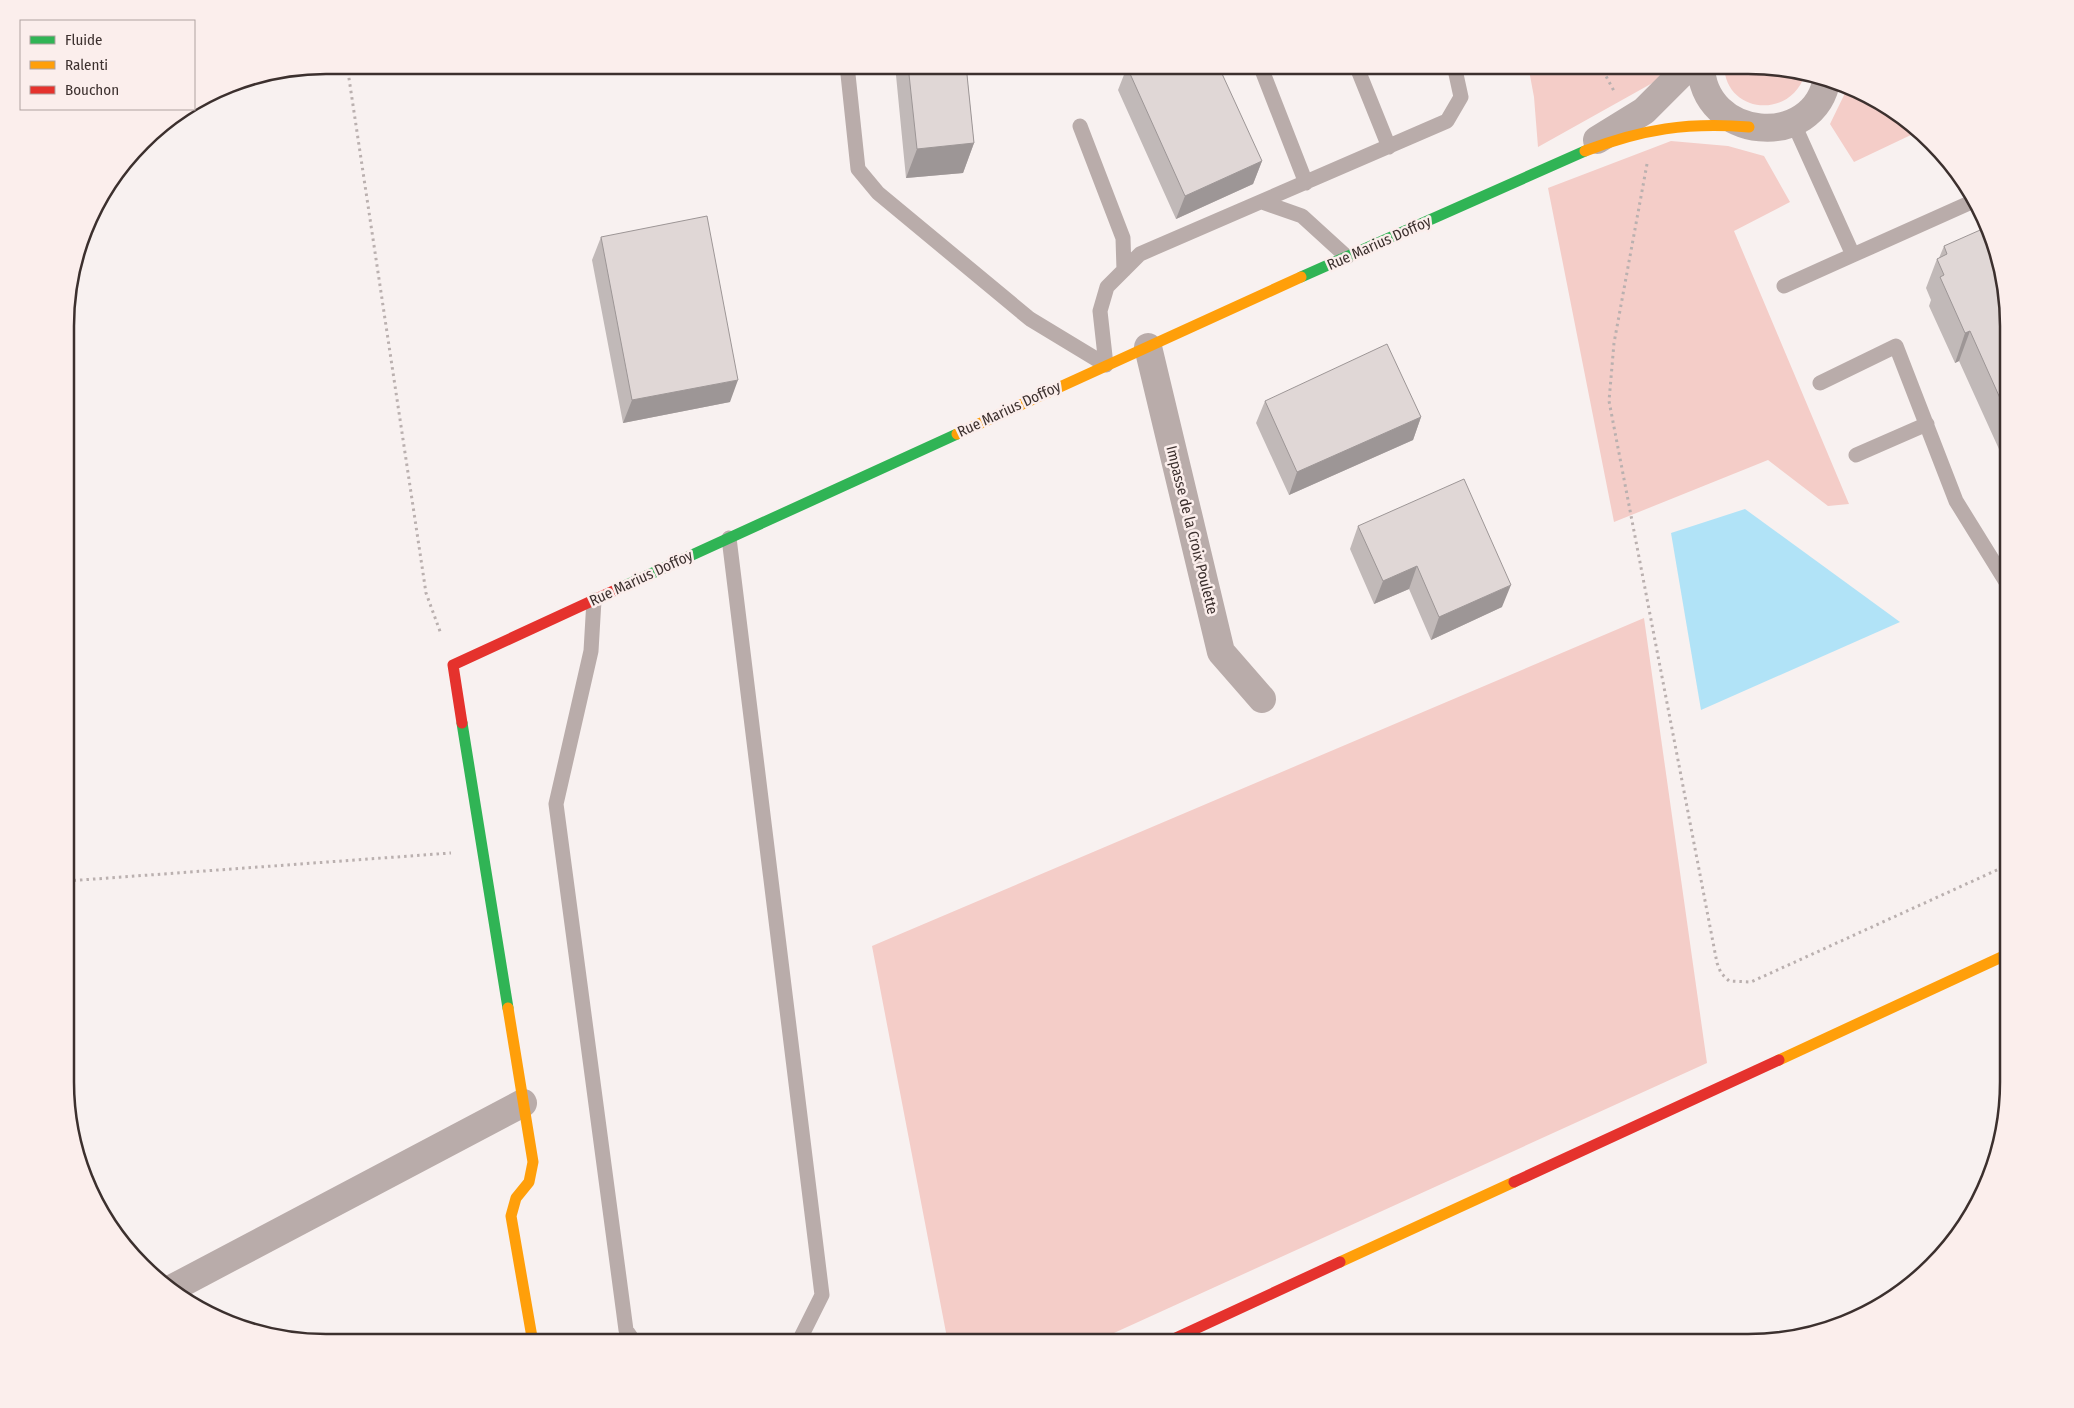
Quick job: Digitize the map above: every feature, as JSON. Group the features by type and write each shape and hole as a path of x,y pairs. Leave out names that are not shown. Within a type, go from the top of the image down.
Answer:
{"street":[{"name":"Rue Marius Doffoy","path":"1568,157 1644,111 1681,74"},
{"path":"1702,74 1704,85 1712,102 1732,120 1749,127 1771,128 1793,122 1810,110 1822,90"},
{"name":"Rue Marius Doffoy","path":"453,665 1106,365 1568,157 1635,133 1668,127 1723,124 1749,127"},
{"name":"Impasse de la Croix Poulette","path":"1148,347 1221,652 1262,699"},
{"path":"453,665 533,1162 529,1182 516,1198 511,1216 531,1334"},
{"path":"1185,1334 2000,958"},
{"path":"177,1286 523,1103"}],"lane":[{"path":"848,74 858,169 878,193 1030,319 1106,365"},
{"path":"1264,74 1306,183"},
{"path":"1360,74 1389,147"},
{"path":"1106,365 1100,311 1108,287 1140,254 1447,122 1461,97 1456,74"},
{"path":"1793,122 1853,255"},
{"path":"1080,126 1123,238 1124,270"},
{"path":"1262,202 1302,216 1347,257"},
{"path":"1784,286 1968,204"},
{"path":"1820,383 1896,346 1956,501 2000,572"},
{"path":"1856,455 1927,424"},
{"path":"729,538 822,1295 802,1334"},
{"path":"594,600 591,651 556,804 626,1330 629,1334"}],"path":[{"path":"348,74 426,592 453,665"},
{"path":"1605,74 1616,95"},
{"path":"1648,160 1614,343 1609,401 1717,963 1721,973 1729,981 1752,982 2000,869"},
{"path":"74,880 482,851"}],"shaded area":[{"path":"1530,74 1666,74 1538,147 1534,97"},
{"path":"1726,74 1765,74 1802,80 1798,89 1787,99 1773,104 1760,105 1746,102 1735,94 1727,81"},
{"path":"1845,93 1888,116 1912,134 1854,162 1830,124"},
{"path":"1671,141 1728,146 1764,156 1790,202 1734,231 1849,504 1828,506 1768,460 1614,522 1548,188"},
{"path":"1644,618 1707,1063 1112,1334 946,1334 872,946"}],"water":[{"path":"1745,509 1900,622 1701,710 1671,533"}],"building":[{"path":"909,74 967,74 974,143 917,149"},
{"path":"1130,74 1222,74 1262,161 1185,196"},
{"path":"707,216 738,380 632,400 601,237"},
{"path":"1981,230 1987,245 1992,261 2000,309 2000,398 1970,331 1965,333 1940,277 1944,275 1937,259 1947,254 1944,246"},
{"path":"1387,344 1421,417 1297,472 1265,401"},
{"path":"1464,479 1511,585 1439,617 1417,566 1383,581 1358,526"}],"traffic: fast":[{"path":"1301,277 1585,151"},
{"path":"622,587 957,434"},
{"path":"462,723 508,1008"}],"traffic: slow":[{"path":"1585,151 1626,137 1666,129 1706,126 1749,127"},
{"path":"957,434 1301,277"},
{"path":"1779,1060 2000,958"},
{"path":"508,1008 533,1162 529,1182 516,1198 511,1216 531,1334"},
{"path":"1340,1262 1514,1182"}],"traffic: jam":[{"path":"462,723 453,665 622,587"},
{"path":"1514,1182 1779,1060"},
{"path":"1184,1334 1340,1262"}]}
